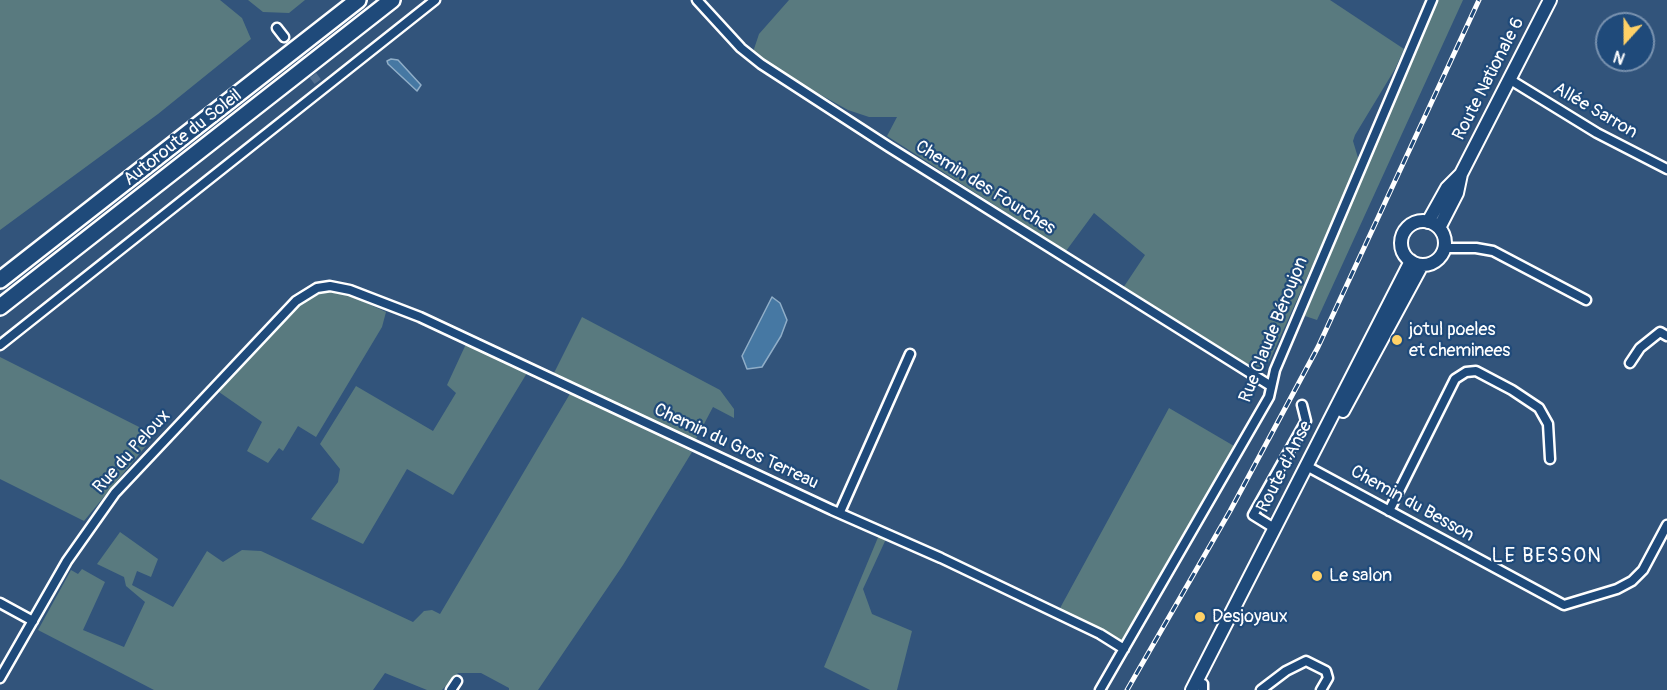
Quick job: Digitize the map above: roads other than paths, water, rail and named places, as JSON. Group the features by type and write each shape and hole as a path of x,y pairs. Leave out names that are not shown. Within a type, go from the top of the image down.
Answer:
{"highway":[{"name":"Autoroute du Soleil","path":"0,280 358,0"},
{"name":"Autoroute du Soleil","path":"0,307 392,0"},
{"path":"0,315 131,204"},
{"path":"0,269 77,219"}],"main road":[{"name":"Route Nationale 6","path":"1434,225 1447,188 1461,174 1550,0"},
{"path":"1413,223 1434,225 1445,241 1444,248 1436,260 1417,263 1402,249 1403,234 1413,223"},
{"name":"Route d'Anse","path":"1202,688 1417,263"},
{"name":"Route d'Anse","path":"1191,690 1274,528 1417,263"}],"street":[{"path":"0,345 321,85 435,0"},
{"name":"Chemin des Fourches","path":"697,0 741,48 761,64 1271,386"},
{"name":"Rue Claude Béroujon","path":"1100,690 1269,397 1275,370 1316,269 1432,0"},
{"path":"277,28 284,37"},
{"name":"Allée Sarron","path":"1509,80 1598,134 1667,169"},
{"path":"1444,248 1476,248 1493,251 1586,300"},
{"name":"Chemin du Gros Terreau","path":"330,286 350,290 420,317 1100,634 1124,649"},
{"name":"Rue du Peloux","path":"0,678 67,561 115,493 296,301 318,288 330,286"},
{"path":"1630,363 1640,348 1659,333 1667,336"},
{"path":"840,512 910,354"},
{"path":"1389,510 1455,379 1466,372 1476,371 1539,408 1548,424 1550,459"},
{"path":"1274,528 1253,514 1306,421 1302,405"},
{"name":"Chemin du Besson","path":"1312,469 1564,605 1617,589 1632,581 1642,570 1667,525"},
{"path":"0,603 33,621"},
{"path":"1261,690 1286,670 1306,661 1326,670 1328,678 1322,690"},
{"path":"451,690 457,681"}],"water":[{"path":"398,60 421,85 417,91 388,64 387,61"},
{"path":"772,297 780,303 787,320 781,336 762,367 747,369 742,356"}],"tunnel":[{"path":"284,37 318,82"}],"railway":[{"path":"1127,690 1230,511 1318,347 1479,0"}],"place":[{"name":"jotul poeles et cheminees","path":"1397,340"},
{"name":"Le salon","path":"1317,576"},
{"name":"Desjoyaux","path":"1200,617"}],"district":[{"name":"LE BESSON","path":"1547,557"}]}
